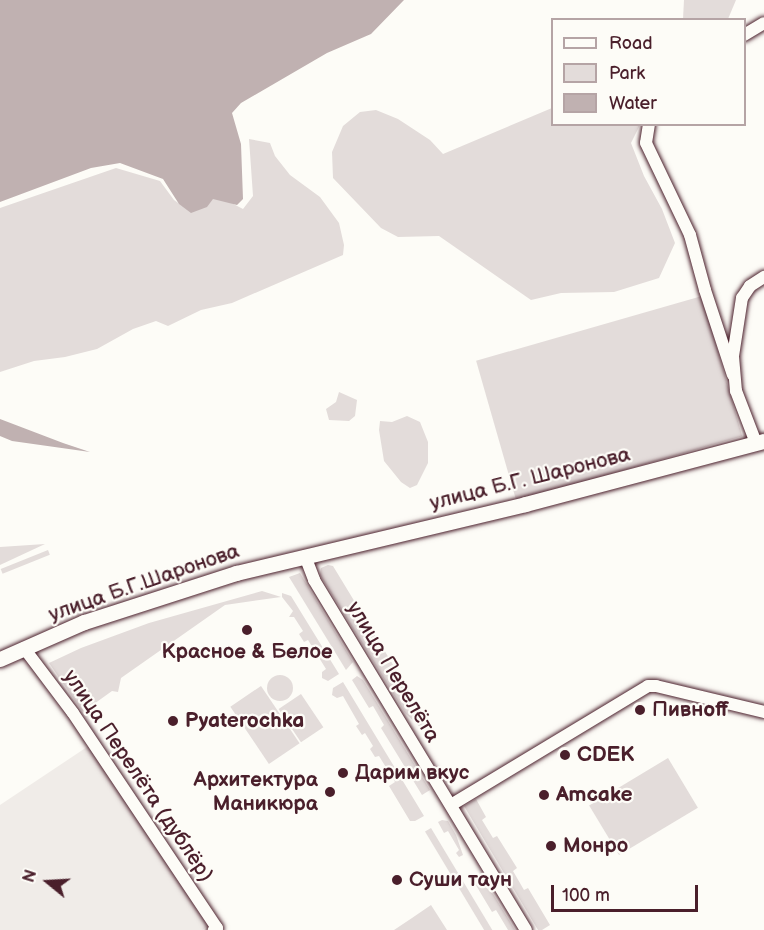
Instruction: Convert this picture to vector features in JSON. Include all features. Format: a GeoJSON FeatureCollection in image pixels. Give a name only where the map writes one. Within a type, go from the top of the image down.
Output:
{"type":"FeatureCollection","features":[{"type":"Feature","properties":{"kind":"main road","name":"улица Б.Г. Шаронова"},"geometry":{"type":"LineString","coordinates":[[305,556],[525,504],[760,442]]}},
{"type":"Feature","properties":{"kind":"main road","name":"улица Б.Г.Шаронова"},"geometry":{"type":"LineString","coordinates":[[0,659],[130,605],[236,573],[305,556]]}},
{"type":"Feature","properties":{"kind":"street"},"geometry":{"type":"LineString","coordinates":[[746,34],[764,23]]}},
{"type":"Feature","properties":{"kind":"street"},"geometry":{"type":"LineString","coordinates":[[649,126],[646,143],[690,235],[705,290],[733,375],[760,442]]}},
{"type":"Feature","properties":{"kind":"street"},"geometry":{"type":"LineString","coordinates":[[733,375],[738,310],[750,286],[764,277]]}},
{"type":"Feature","properties":{"kind":"street","name":"улица Перелёта"},"geometry":{"type":"LineString","coordinates":[[305,556],[314,580],[526,930]]}},
{"type":"Feature","properties":{"kind":"street","name":"улица Перелёта (дублёр)"},"geometry":{"type":"LineString","coordinates":[[24,648],[67,705],[216,929]]}},
{"type":"Feature","properties":{"kind":"street"},"geometry":{"type":"LineString","coordinates":[[451,805],[648,686],[764,712]]}},
{"type":"Feature","properties":{"kind":"shaded area"},"geometry":{"type":"Polygon","coordinates":[[[90,745],[206,920],[207,925],[203,930],[0,930],[0,805],[90,745]]]}},
{"type":"Feature","properties":{"kind":"green space"},"geometry":{"type":"Polygon","coordinates":[[[684,0],[736,0],[728,18],[683,18],[684,0]]]}},
{"type":"Feature","properties":{"kind":"green space"},"geometry":{"type":"Polygon","coordinates":[[[551,108],[551,126],[640,126],[631,143],[675,243],[659,278],[614,292],[561,293],[531,300],[439,236],[398,237],[381,228],[333,178],[332,152],[343,126],[360,112],[376,110],[398,119],[430,140],[443,154],[551,108]]]}},
{"type":"Feature","properties":{"kind":"green space"},"geometry":{"type":"Polygon","coordinates":[[[249,139],[270,143],[275,156],[290,175],[320,197],[339,223],[344,245],[343,255],[232,303],[201,310],[168,326],[156,321],[133,329],[97,349],[65,357],[34,361],[0,372],[0,208],[116,168],[160,181],[174,200],[184,207],[220,197],[243,209],[253,196],[249,139]]]}},
{"type":"Feature","properties":{"kind":"green space"},"geometry":{"type":"Polygon","coordinates":[[[702,296],[742,436],[516,501],[476,361],[702,296]]]}},
{"type":"Feature","properties":{"kind":"green space"},"geometry":{"type":"Polygon","coordinates":[[[339,392],[357,400],[355,416],[349,421],[329,420],[326,409],[336,402],[339,392]]]}},
{"type":"Feature","properties":{"kind":"green space"},"geometry":{"type":"Polygon","coordinates":[[[407,416],[420,422],[428,442],[428,463],[417,485],[410,488],[401,482],[384,461],[379,430],[380,421],[392,422],[407,416]]]}},
{"type":"Feature","properties":{"kind":"green space"},"geometry":{"type":"Polygon","coordinates":[[[45,544],[0,565],[0,547],[45,544]]]}},
{"type":"Feature","properties":{"kind":"green space"},"geometry":{"type":"Polygon","coordinates":[[[48,550],[50,555],[3,574],[1,569],[48,550]]]}},
{"type":"Feature","properties":{"kind":"green space"},"geometry":{"type":"Polygon","coordinates":[[[328,565],[333,566],[409,691],[405,694],[416,713],[421,710],[430,724],[422,729],[405,713],[320,575],[321,568],[328,565]]]}},
{"type":"Feature","properties":{"kind":"green space"},"geometry":{"type":"Polygon","coordinates":[[[300,573],[353,662],[346,670],[289,577],[300,573]]]}},
{"type":"Feature","properties":{"kind":"green space"},"geometry":{"type":"Polygon","coordinates":[[[262,591],[281,597],[225,605],[121,678],[118,692],[112,691],[82,711],[49,663],[81,648],[149,623],[262,591]]]}},
{"type":"Feature","properties":{"kind":"green space"},"geometry":{"type":"Polygon","coordinates":[[[282,593],[291,596],[339,674],[328,681],[322,678],[322,672],[326,669],[308,640],[304,642],[299,634],[303,631],[294,617],[289,617],[293,611],[282,597],[282,593]]]}},
{"type":"Feature","properties":{"kind":"green space"},"geometry":{"type":"Polygon","coordinates":[[[280,675],[290,678],[293,688],[290,698],[280,701],[270,698],[267,688],[270,678],[280,675]]]}},
{"type":"Feature","properties":{"kind":"green space"},"geometry":{"type":"Polygon","coordinates":[[[357,676],[363,680],[430,790],[422,795],[381,728],[384,725],[373,706],[369,708],[352,680],[357,676]]]}},
{"type":"Feature","properties":{"kind":"green space"},"geometry":{"type":"Polygon","coordinates":[[[343,682],[424,816],[410,821],[389,786],[395,782],[379,756],[375,757],[370,749],[373,746],[365,733],[362,735],[356,726],[359,724],[343,696],[337,698],[332,695],[333,688],[343,682]]]}},
{"type":"Feature","properties":{"kind":"green space"},"geometry":{"type":"Polygon","coordinates":[[[261,686],[300,743],[269,764],[230,707],[261,686]]]}},
{"type":"Feature","properties":{"kind":"green space"},"geometry":{"type":"Polygon","coordinates":[[[301,694],[323,727],[301,742],[279,709],[301,694]]]}},
{"type":"Feature","properties":{"kind":"green space"},"geometry":{"type":"Polygon","coordinates":[[[668,758],[698,808],[619,855],[589,805],[668,758]]]}},
{"type":"Feature","properties":{"kind":"green space"},"geometry":{"type":"Polygon","coordinates":[[[476,799],[486,817],[482,820],[493,838],[497,836],[517,868],[513,871],[524,890],[528,888],[550,925],[542,930],[538,930],[464,806],[476,799]]]}},
{"type":"Feature","properties":{"kind":"green space"},"geometry":{"type":"Polygon","coordinates":[[[448,821],[463,855],[459,857],[456,853],[459,850],[448,831],[444,833],[438,822],[448,821]]]}},
{"type":"Feature","properties":{"kind":"green space"},"geometry":{"type":"Polygon","coordinates":[[[431,828],[492,930],[484,930],[425,832],[431,828]]]}},
{"type":"Feature","properties":{"kind":"green space"},"geometry":{"type":"Polygon","coordinates":[[[478,880],[493,894],[515,930],[508,930],[496,910],[492,912],[474,882],[478,880]]]}},
{"type":"Feature","properties":{"kind":"green space"},"geometry":{"type":"Polygon","coordinates":[[[431,905],[447,930],[394,930],[412,918],[431,905]]]}},
{"type":"Feature","properties":{"kind":"water"},"geometry":{"type":"Polygon","coordinates":[[[0,0],[404,0],[371,34],[327,53],[241,103],[232,113],[241,144],[243,199],[237,205],[213,199],[207,207],[191,213],[179,204],[163,179],[120,163],[91,168],[0,202],[0,0]]]}},
{"type":"Feature","properties":{"kind":"water"},"geometry":{"type":"Polygon","coordinates":[[[0,419],[90,452],[12,441],[0,436],[0,419]]]}},
{"type":"Feature","properties":{"kind":"place","name":"Красное & Белое"},"geometry":{"type":"Point","coordinates":[247,630]}},
{"type":"Feature","properties":{"kind":"place","name":"Пивнoff"},"geometry":{"type":"Point","coordinates":[640,710]}},
{"type":"Feature","properties":{"kind":"place","name":"Pyaterochka"},"geometry":{"type":"Point","coordinates":[173,721]}},
{"type":"Feature","properties":{"kind":"place","name":"CDEK"},"geometry":{"type":"Point","coordinates":[565,755]}},
{"type":"Feature","properties":{"kind":"place","name":"Дарим вкус"},"geometry":{"type":"Point","coordinates":[343,773]}},
{"type":"Feature","properties":{"kind":"place","name":"Архитектура Маникюра"},"geometry":{"type":"Point","coordinates":[330,792]}},
{"type":"Feature","properties":{"kind":"place","name":"Amcake"},"geometry":{"type":"Point","coordinates":[544,795]}},
{"type":"Feature","properties":{"kind":"place","name":"Монро"},"geometry":{"type":"Point","coordinates":[551,846]}},
{"type":"Feature","properties":{"kind":"place","name":"Суши таун"},"geometry":{"type":"Point","coordinates":[397,880]}}]}
